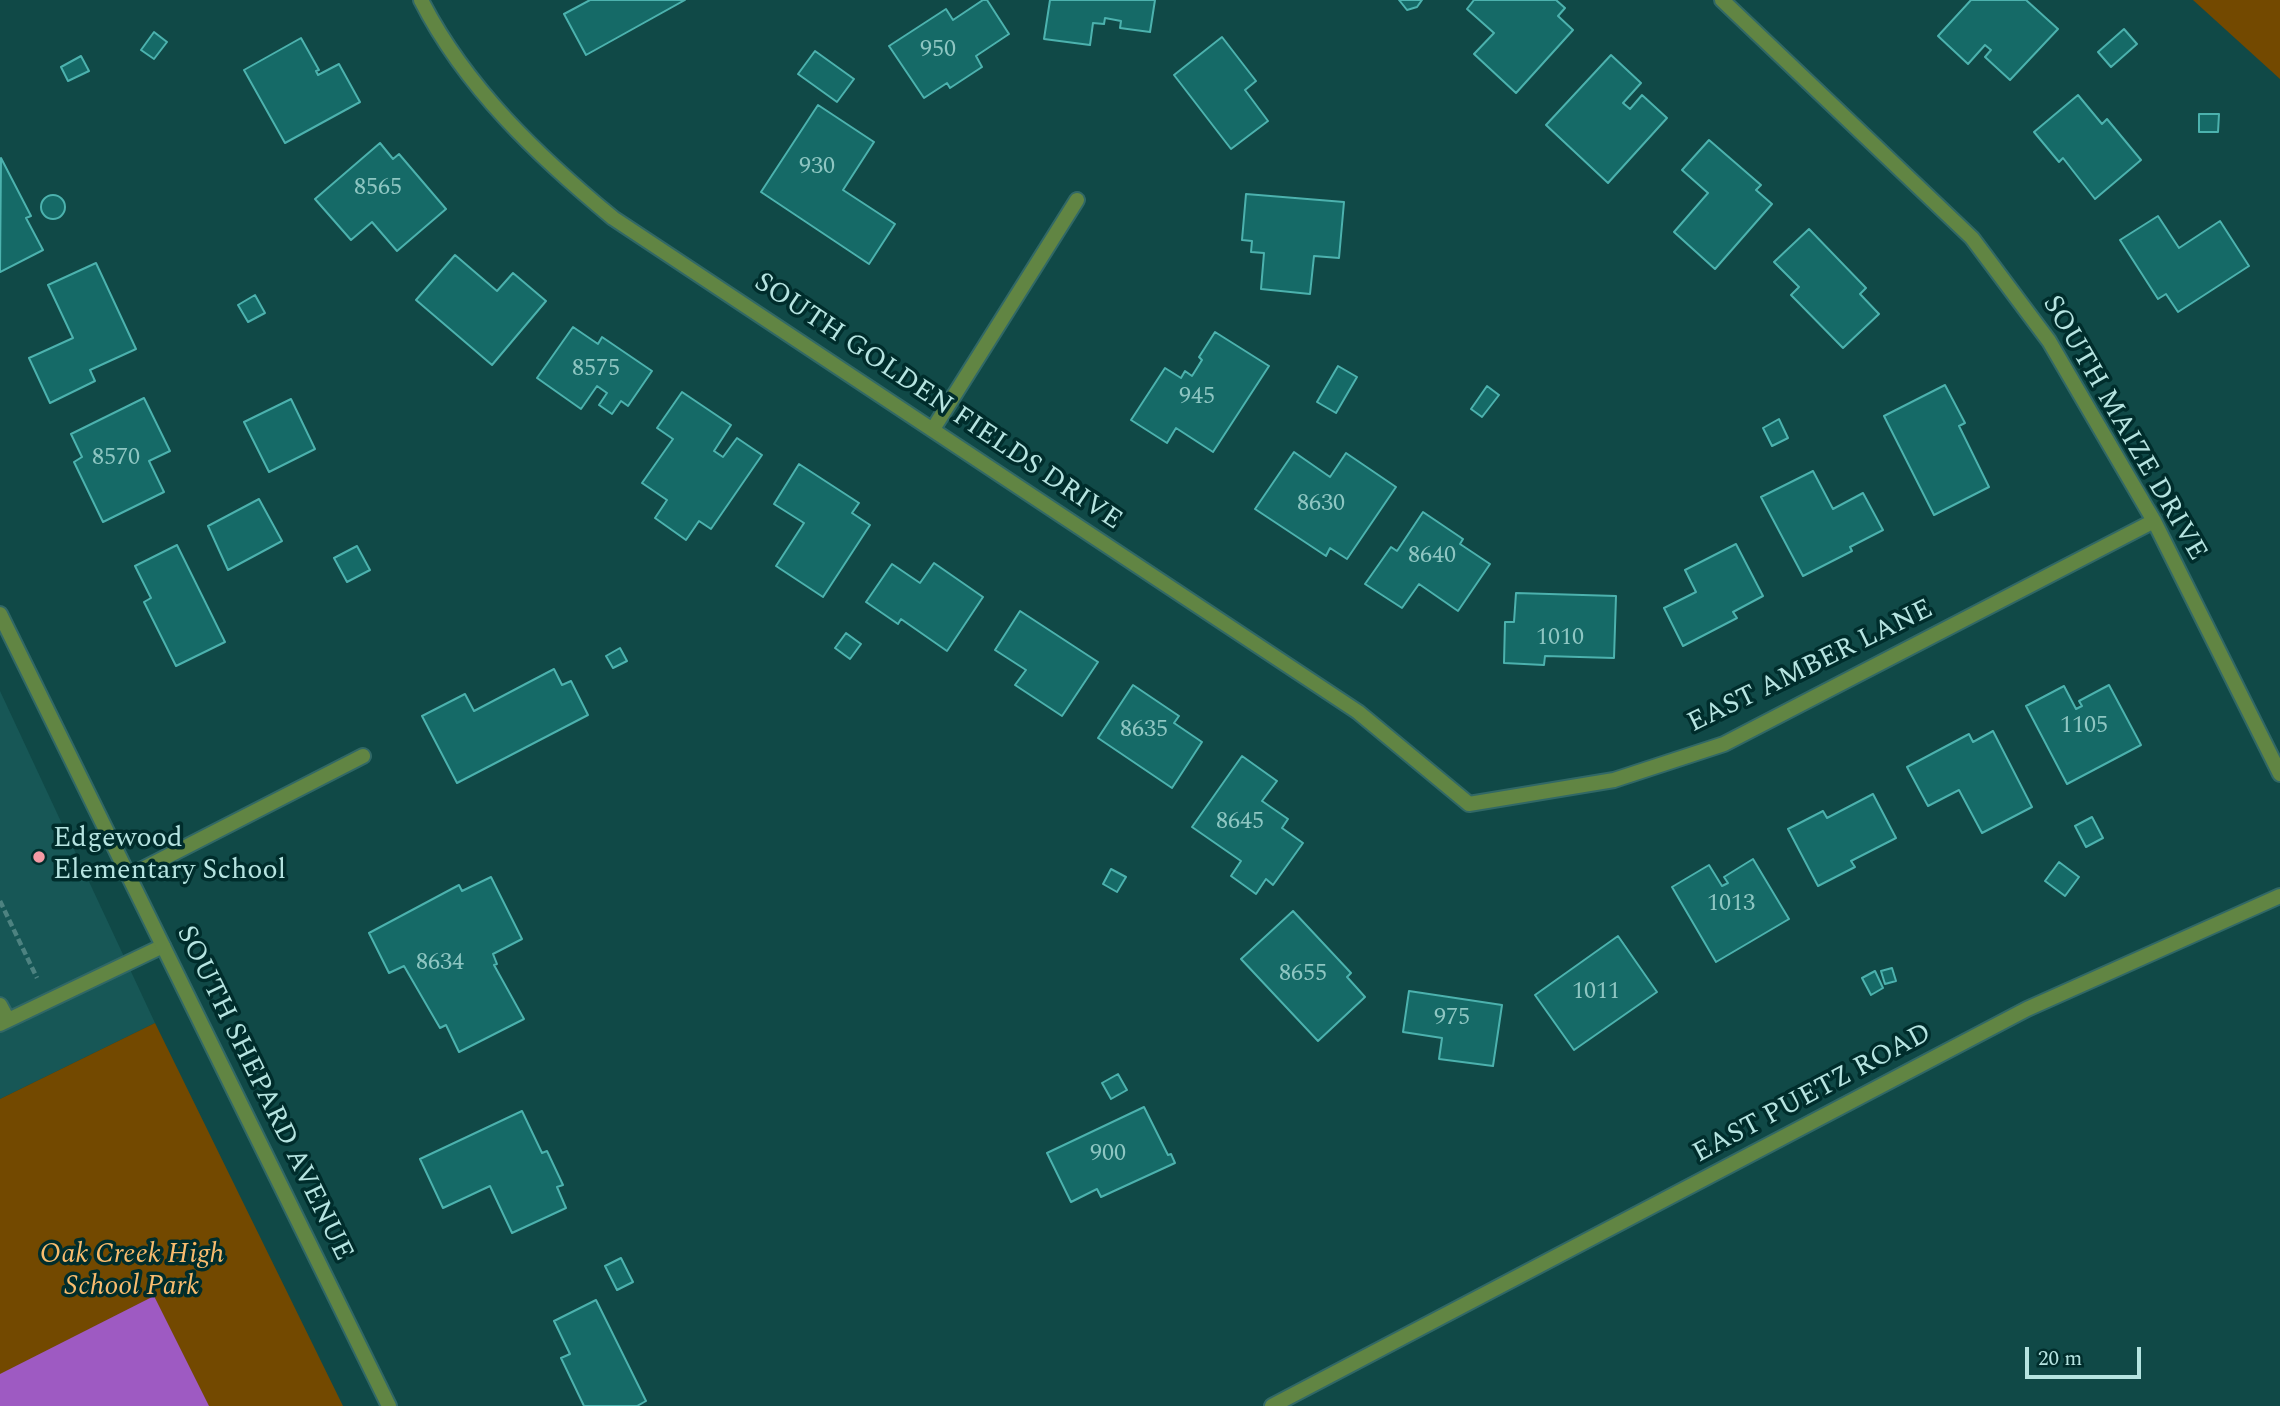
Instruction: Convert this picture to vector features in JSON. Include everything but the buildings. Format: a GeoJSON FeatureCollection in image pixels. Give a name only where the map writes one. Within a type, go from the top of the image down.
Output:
{"type":"FeatureCollection","features":[{"type":"Feature","properties":{"kind":"street","name":"SOUTH GOLDEN FIELDS DRIVE"},"geometry":{"type":"LineString","coordinates":[[421,0],[478,87],[546,163],[613,218],[1358,712],[1469,804]]}},
{"type":"Feature","properties":{"kind":"street","name":"SOUTH MAIZE DRIVE"},"geometry":{"type":"LineString","coordinates":[[1722,0],[1972,239],[2049,341],[2154,522],[2280,774]]}},
{"type":"Feature","properties":{"kind":"street"},"geometry":{"type":"LineString","coordinates":[[933,429],[1077,200]]}},
{"type":"Feature","properties":{"kind":"street","name":"EAST AMBER LANE"},"geometry":{"type":"LineString","coordinates":[[1469,804],[1614,780],[1724,744],[2154,522]]}},
{"type":"Feature","properties":{"kind":"street","name":"SOUTH SHEPARD AVENUE"},"geometry":{"type":"LineString","coordinates":[[0,614],[389,1406]]}},
{"type":"Feature","properties":{"kind":"street"},"geometry":{"type":"LineString","coordinates":[[129,876],[363,756]]}},
{"type":"Feature","properties":{"kind":"street","name":"EAST PUETZ ROAD"},"geometry":{"type":"LineString","coordinates":[[1272,1406],[2027,1009],[2280,897]]}},
{"type":"Feature","properties":{"kind":"street"},"geometry":{"type":"LineString","coordinates":[[0,1005],[4,1022],[163,946]]}},
{"type":"Feature","properties":{"kind":"street","name":"EAST PUETZ ROAD"},"geometry":{"type":"LineString","coordinates":[[1292,1406],[1376,1353]]}},
{"type":"Feature","properties":{"kind":"path"},"geometry":{"type":"LineString","coordinates":[[0,901],[48,1001]]}},
{"type":"Feature","properties":{"kind":"shaded area","name":"Edgewood Elementary School"},"geometry":{"type":"Polygon","coordinates":[[[0,691],[155,1023],[0,1099],[0,691]]]}},
{"type":"Feature","properties":{"kind":"shaded area"},"geometry":{"type":"Polygon","coordinates":[[[154,1296],[209,1406],[0,1406],[0,1374],[154,1296]]]}},
{"type":"Feature","properties":{"kind":"green space"},"geometry":{"type":"Polygon","coordinates":[[[2193,0],[2280,0],[2280,79],[2193,0]]]}},
{"type":"Feature","properties":{"kind":"green space","name":"Oak Creek High School Park"},"geometry":{"type":"Polygon","coordinates":[[[155,1023],[343,1406],[0,1406],[0,1099],[155,1023]]]}},
{"type":"Feature","properties":{"kind":"place","name":"Edgewood Elementary School"},"geometry":{"type":"Point","coordinates":[39,857]}}]}
